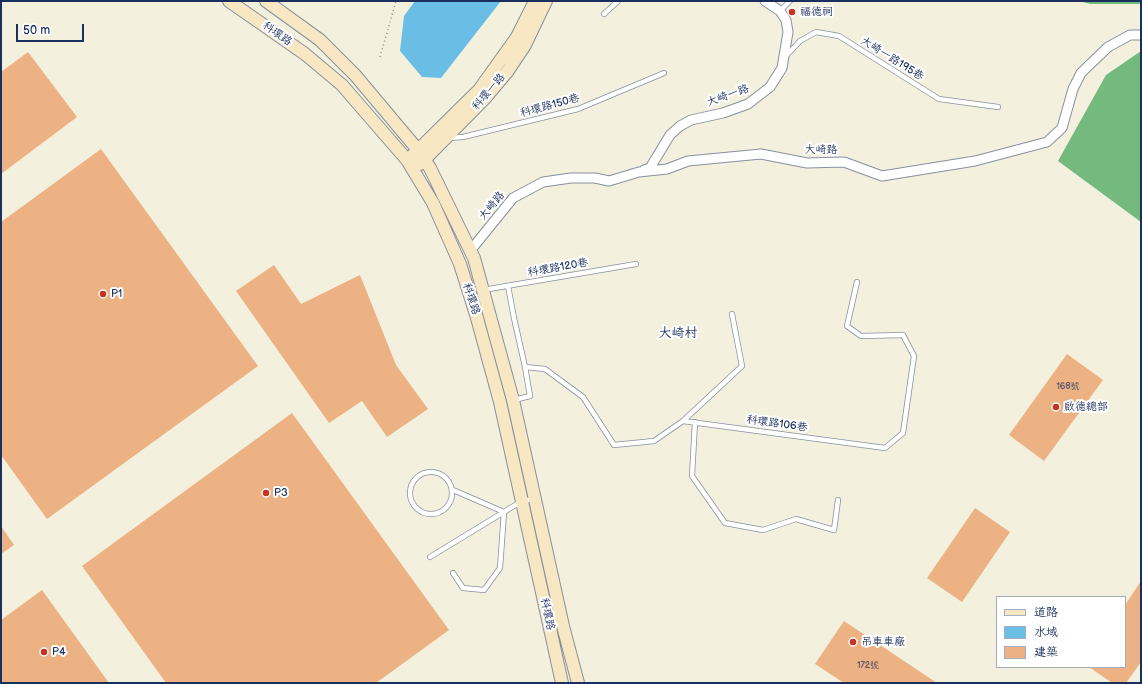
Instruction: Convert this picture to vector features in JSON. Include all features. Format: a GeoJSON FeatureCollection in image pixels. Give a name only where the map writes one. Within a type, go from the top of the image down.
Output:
{"type":"FeatureCollection","features":[{"type":"Feature","properties":{"kind":"street","name":"科環路"},"geometry":{"type":"LineString","coordinates":[[229,1],[305,54],[342,85],[410,165],[433,203],[460,264],[477,318],[500,402],[562,683]]}},
{"type":"Feature","properties":{"kind":"street","name":"科環路"},"geometry":{"type":"LineString","coordinates":[[266,1],[320,40],[355,75],[422,154],[445,197],[474,258],[513,400],[563,626],[578,683]]}},
{"type":"Feature","properties":{"kind":"street","name":"科環一路"},"geometry":{"type":"LineString","coordinates":[[410,165],[442,134],[479,90],[517,37],[535,1]]}},
{"type":"Feature","properties":{"kind":"street","name":"科環一路"},"geometry":{"type":"LineString","coordinates":[[442,134],[486,97],[507,72],[525,45],[546,1]]}},
{"type":"Feature","properties":{"kind":"street"},"geometry":{"type":"LineString","coordinates":[[765,1],[780,11]]}},
{"type":"Feature","properties":{"kind":"street","name":"大崎一路"},"geometry":{"type":"LineString","coordinates":[[639,172],[650,168],[670,136],[680,126],[691,120],[739,107],[757,98],[770,88],[777,78],[785,57],[788,32],[786,20],[780,11]]}},
{"type":"Feature","properties":{"kind":"street","name":"大崎路"},"geometry":{"type":"LineString","coordinates":[[470,252],[513,198],[543,182],[571,178],[595,178],[609,181],[639,172],[667,169],[688,161],[761,154],[807,164],[844,162],[882,176],[975,161],[1047,142],[1062,128],[1073,89],[1081,73],[1108,47],[1130,35],[1141,35]]}},
{"type":"Feature","properties":{"kind":"lane"},"geometry":{"type":"LineString","coordinates":[[604,14],[618,1]]}},
{"type":"Feature","properties":{"kind":"lane"},"geometry":{"type":"LineString","coordinates":[[780,11],[790,1]]}},
{"type":"Feature","properties":{"kind":"lane","name":"大崎一路195巷"},"geometry":{"type":"LineString","coordinates":[[785,57],[800,41],[816,32],[839,36],[939,99],[998,107]]}},
{"type":"Feature","properties":{"kind":"lane","name":"科環路150巷"},"geometry":{"type":"LineString","coordinates":[[442,134],[454,139],[578,109],[664,73]]}},
{"type":"Feature","properties":{"kind":"lane","name":"科環路120巷"},"geometry":{"type":"LineString","coordinates":[[483,290],[636,264]]}},
{"type":"Feature","properties":{"kind":"lane","name":"科環路106巷"},"geometry":{"type":"LineString","coordinates":[[683,421],[885,448],[903,433],[914,356],[903,335],[861,336],[847,326],[857,282]]}},
{"type":"Feature","properties":{"kind":"lane"},"geometry":{"type":"LineString","coordinates":[[500,402],[530,396],[526,367],[508,286]]}},
{"type":"Feature","properties":{"kind":"lane"},"geometry":{"type":"LineString","coordinates":[[526,367],[545,369],[583,397],[614,445],[654,441],[683,421],[742,366],[732,314]]}},
{"type":"Feature","properties":{"kind":"lane"},"geometry":{"type":"LineString","coordinates":[[695,422],[692,476],[725,523],[763,530],[796,520],[834,530],[838,500]]}},
{"type":"Feature","properties":{"kind":"lane"},"geometry":{"type":"LineString","coordinates":[[453,490],[450,503],[446,509],[434,515],[427,514],[415,508],[410,495],[413,481],[425,472],[432,472],[446,477],[453,490],[504,512]]}},
{"type":"Feature","properties":{"kind":"lane"},"geometry":{"type":"LineString","coordinates":[[430,557],[522,501],[534,499]]}},
{"type":"Feature","properties":{"kind":"lane"},"geometry":{"type":"LineString","coordinates":[[453,573],[463,588],[484,590],[500,568],[504,512]]}},
{"type":"Feature","properties":{"kind":"path"},"geometry":{"type":"LineString","coordinates":[[380,57],[396,1]]}},
{"type":"Feature","properties":{"kind":"green space"},"geometry":{"type":"Polygon","coordinates":[[[1079,1],[1141,1],[1141,4],[1090,4],[1079,1]]]}},
{"type":"Feature","properties":{"kind":"green space"},"geometry":{"type":"Polygon","coordinates":[[[1141,51],[1141,222],[1058,161],[1106,75],[1141,51]]]}},
{"type":"Feature","properties":{"kind":"water"},"geometry":{"type":"Polygon","coordinates":[[[415,1],[501,1],[441,78],[422,77],[400,51],[404,16],[415,1]]]}},
{"type":"Feature","properties":{"kind":"building"},"geometry":{"type":"Polygon","coordinates":[[[28,52],[77,117],[1,174],[1,72],[28,52]]]}},
{"type":"Feature","properties":{"kind":"building","name":"P1"},"geometry":{"type":"Polygon","coordinates":[[[101,149],[258,366],[47,519],[1,455],[1,222],[101,149]]]}},
{"type":"Feature","properties":{"kind":"building"},"geometry":{"type":"Polygon","coordinates":[[[274,265],[301,304],[360,275],[396,365],[428,409],[387,437],[362,401],[329,423],[236,291],[274,265]]]}},
{"type":"Feature","properties":{"kind":"building","name":"啟德總部"},"geometry":{"type":"Polygon","coordinates":[[[1067,354],[1103,380],[1044,461],[1009,435],[1067,354]]]}},
{"type":"Feature","properties":{"kind":"building","name":"P3"},"geometry":{"type":"Polygon","coordinates":[[[292,413],[449,630],[376,683],[166,683],[82,566],[292,413]]]}},
{"type":"Feature","properties":{"kind":"building"},"geometry":{"type":"Polygon","coordinates":[[[975,508],[1010,532],[962,602],[927,578],[975,508]]]}},
{"type":"Feature","properties":{"kind":"building"},"geometry":{"type":"Polygon","coordinates":[[[1,526],[14,545],[1,554],[1,526]]]}},
{"type":"Feature","properties":{"kind":"building"},"geometry":{"type":"Polygon","coordinates":[[[1141,581],[1141,662],[1126,683],[1112,683],[1090,668],[1126,668],[1126,604],[1141,581]]]}},
{"type":"Feature","properties":{"kind":"building","name":"P4"},"geometry":{"type":"Polygon","coordinates":[[[42,590],[109,683],[1,683],[1,620],[42,590]]]}},
{"type":"Feature","properties":{"kind":"building","name":"吊車車廠"},"geometry":{"type":"Polygon","coordinates":[[[844,621],[937,683],[844,683],[815,664],[844,621]]]}},
{"type":"Feature","properties":{"kind":"place","name":"福德祠"},"geometry":{"type":"Point","coordinates":[792,12]}},
{"type":"Feature","properties":{"kind":"place","name":"P1"},"geometry":{"type":"Point","coordinates":[103,294]}},
{"type":"Feature","properties":{"kind":"place","name":"啟德總部"},"geometry":{"type":"Point","coordinates":[1056,407]}},
{"type":"Feature","properties":{"kind":"place","name":"P3"},"geometry":{"type":"Point","coordinates":[266,493]}},
{"type":"Feature","properties":{"kind":"place","name":"吊車車廠"},"geometry":{"type":"Point","coordinates":[853,642]}},
{"type":"Feature","properties":{"kind":"place","name":"P4"},"geometry":{"type":"Point","coordinates":[44,652]}},
{"type":"Feature","properties":{"kind":"district","name":"大崎村"},"geometry":{"type":"Point","coordinates":[678,334]}}]}
